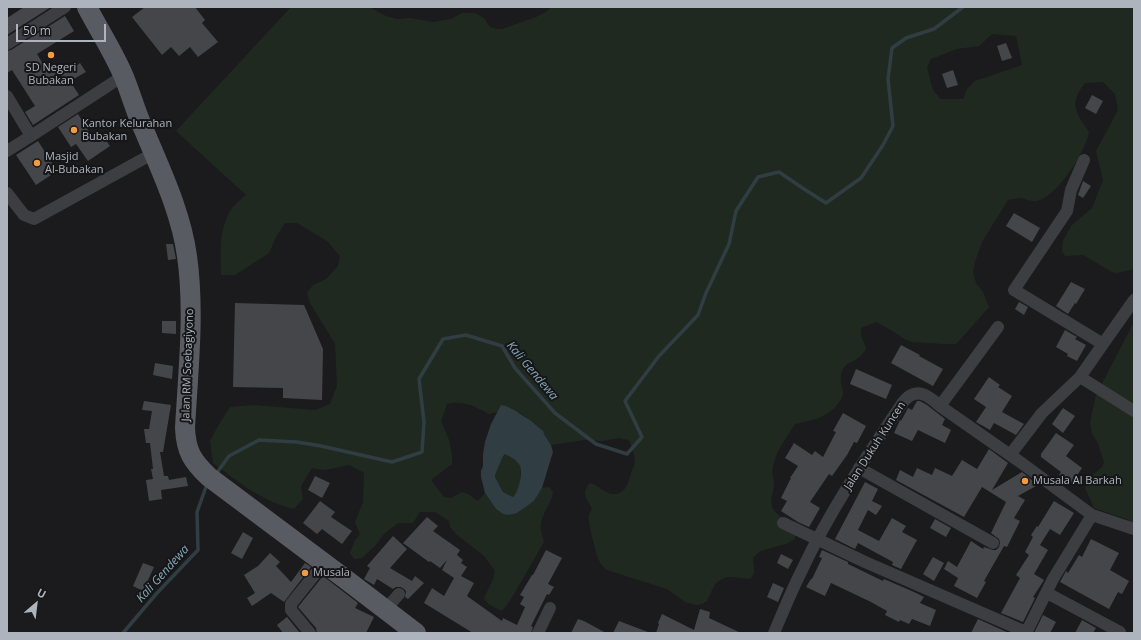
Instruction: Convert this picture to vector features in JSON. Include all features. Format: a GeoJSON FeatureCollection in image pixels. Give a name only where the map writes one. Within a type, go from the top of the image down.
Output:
{"type":"FeatureCollection","features":[{"type":"Feature","properties":{"kind":"main road","name":"Jalan RM Soebagiyono"},"geometry":{"type":"LineString","coordinates":[[87,7],[123,76],[141,124],[167,183],[180,224],[188,263],[190,301],[190,354],[185,428],[189,452],[200,469],[209,477],[416,633]]}},
{"type":"Feature","properties":{"kind":"street"},"geometry":{"type":"LineString","coordinates":[[7,44],[66,7]]}},
{"type":"Feature","properties":{"kind":"street"},"geometry":{"type":"LineString","coordinates":[[7,151],[123,76]]}},
{"type":"Feature","properties":{"kind":"street"},"geometry":{"type":"LineString","coordinates":[[7,96],[31,136]]}},
{"type":"Feature","properties":{"kind":"street"},"geometry":{"type":"LineString","coordinates":[[7,193],[24,215],[34,219],[154,153]]}},
{"type":"Feature","properties":{"kind":"street"},"geometry":{"type":"LineString","coordinates":[[1084,160],[1071,190],[1067,211],[1014,290],[1103,344]]}},
{"type":"Feature","properties":{"kind":"street"},"geometry":{"type":"LineString","coordinates":[[1010,455],[1042,413],[1080,377],[1134,300]]}},
{"type":"Feature","properties":{"kind":"street"},"geometry":{"type":"LineString","coordinates":[[940,406],[998,327]]}},
{"type":"Feature","properties":{"kind":"street"},"geometry":{"type":"LineString","coordinates":[[1080,377],[1134,411]]}},
{"type":"Feature","properties":{"kind":"street","name":"Jalan Dukuh Kuncen"},"geometry":{"type":"LineString","coordinates":[[774,633],[801,571],[818,540],[881,434],[907,396],[912,394],[918,393],[933,399],[940,406],[1092,515],[1134,529]]}},
{"type":"Feature","properties":{"kind":"street"},"geometry":{"type":"LineString","coordinates":[[860,468],[992,542]]}},
{"type":"Feature","properties":{"kind":"street"},"geometry":{"type":"LineString","coordinates":[[782,523],[865,562],[1026,633],[1053,579],[1092,515]]}},
{"type":"Feature","properties":{"kind":"street"},"geometry":{"type":"LineString","coordinates":[[310,633],[291,610],[291,604],[324,563]]}},
{"type":"Feature","properties":{"kind":"street"},"geometry":{"type":"LineString","coordinates":[[1047,593],[1120,632]]}},
{"type":"Feature","properties":{"kind":"street"},"geometry":{"type":"LineString","coordinates":[[385,610],[399,594]]}},
{"type":"Feature","properties":{"kind":"street"},"geometry":{"type":"LineString","coordinates":[[538,633],[550,608]]}},
{"type":"Feature","properties":{"kind":"shaded area"},"geometry":{"type":"Polygon","coordinates":[[[291,7],[369,7],[386,16],[397,19],[410,18],[433,22],[451,19],[462,13],[475,13],[484,18],[490,27],[502,29],[536,17],[546,12],[551,7],[1134,7],[1134,269],[1117,273],[1112,272],[1083,255],[1065,256],[1062,251],[1063,241],[1071,226],[1092,208],[1103,180],[1096,151],[1118,110],[1115,94],[1103,82],[1085,83],[1075,103],[1080,119],[1089,132],[1082,151],[1069,173],[1052,192],[1044,198],[1036,201],[1021,198],[1008,200],[982,242],[973,272],[976,283],[983,292],[989,307],[956,344],[912,342],[876,322],[861,328],[861,335],[866,349],[859,357],[844,367],[841,374],[843,393],[837,405],[823,416],[795,424],[774,460],[772,471],[774,485],[771,499],[773,509],[795,533],[795,539],[786,544],[760,551],[753,558],[754,572],[750,579],[727,577],[722,579],[714,586],[707,601],[702,604],[696,605],[685,602],[667,589],[607,570],[598,559],[589,523],[589,514],[592,509],[585,493],[590,483],[611,494],[619,493],[625,489],[635,462],[629,440],[619,438],[602,441],[584,440],[551,445],[535,423],[506,406],[501,405],[498,412],[489,414],[469,404],[447,404],[441,421],[449,440],[452,464],[431,480],[444,497],[451,498],[462,492],[478,501],[485,493],[496,509],[503,514],[509,515],[517,513],[534,501],[542,488],[549,487],[553,492],[541,522],[544,542],[510,601],[502,611],[489,604],[484,598],[495,571],[484,556],[456,534],[450,527],[449,521],[435,512],[420,512],[413,523],[398,523],[385,533],[375,546],[362,558],[354,559],[350,553],[355,540],[360,534],[355,522],[363,502],[364,473],[349,465],[325,470],[312,468],[301,486],[303,499],[294,509],[283,506],[261,496],[241,484],[213,463],[210,441],[230,407],[253,405],[315,410],[330,404],[337,386],[335,344],[310,303],[307,293],[313,285],[326,279],[338,266],[340,256],[327,241],[297,223],[285,223],[276,237],[269,253],[235,275],[221,275],[221,241],[224,224],[232,208],[246,195],[176,131],[291,7]],[[992,34],[979,46],[957,49],[931,59],[927,68],[933,90],[941,99],[963,99],[967,89],[975,81],[1022,65],[1016,36],[992,34]]]}},
{"type":"Feature","properties":{"kind":"shaded area"},"geometry":{"type":"Polygon","coordinates":[[[1134,322],[1134,526],[1129,520],[1094,508],[1085,488],[1089,478],[1102,467],[1104,462],[1098,443],[1092,434],[1090,423],[1096,395],[1134,322]]]}},
{"type":"Feature","properties":{"kind":"shaded area"},"geometry":{"type":"Polygon","coordinates":[[[501,405],[506,406],[530,420],[543,431],[551,445],[553,452],[542,488],[534,501],[517,513],[509,515],[503,514],[496,509],[485,493],[481,477],[485,442],[491,424],[501,405]],[[505,454],[495,477],[503,492],[513,497],[519,487],[521,469],[514,459],[505,454]]]}},
{"type":"Feature","properties":{"kind":"shaded area"},"geometry":{"type":"Polygon","coordinates":[[[505,453],[517,461],[521,468],[520,485],[516,495],[513,497],[503,492],[495,477],[505,453]]]}},
{"type":"Feature","properties":{"kind":"building"},"geometry":{"type":"Polygon","coordinates":[[[24,7],[51,7],[7,35],[7,18],[24,7]]]}},
{"type":"Feature","properties":{"kind":"building"},"geometry":{"type":"Polygon","coordinates":[[[145,7],[195,7],[205,20],[202,23],[218,42],[198,57],[190,47],[179,56],[171,47],[162,55],[132,17],[145,7]]]}},
{"type":"Feature","properties":{"kind":"building"},"geometry":{"type":"Polygon","coordinates":[[[65,16],[74,31],[37,54],[49,74],[65,64],[69,71],[80,63],[86,72],[70,81],[79,95],[33,125],[25,112],[35,106],[12,70],[7,73],[7,51],[11,50],[65,16]]]}},
{"type":"Feature","properties":{"kind":"building"},"geometry":{"type":"Polygon","coordinates":[[[1006,43],[1012,58],[1002,61],[997,46],[1006,43]]]}},
{"type":"Feature","properties":{"kind":"building"},"geometry":{"type":"Polygon","coordinates":[[[953,70],[958,85],[947,88],[942,74],[953,70]]]}},
{"type":"Feature","properties":{"kind":"building"},"geometry":{"type":"Polygon","coordinates":[[[1092,95],[1103,101],[1096,114],[1085,108],[1092,95]]]}},
{"type":"Feature","properties":{"kind":"building"},"geometry":{"type":"Polygon","coordinates":[[[78,114],[93,138],[101,133],[110,146],[88,161],[76,144],[71,147],[58,127],[78,114]]]}},
{"type":"Feature","properties":{"kind":"building","name":"Masjid Al-Bubakan"},"geometry":{"type":"Polygon","coordinates":[[[38,141],[57,171],[36,185],[16,155],[38,141]]]}},
{"type":"Feature","properties":{"kind":"building"},"geometry":{"type":"Polygon","coordinates":[[[1083,181],[1091,186],[1083,198],[1078,195],[1083,181]]]}},
{"type":"Feature","properties":{"kind":"building"},"geometry":{"type":"Polygon","coordinates":[[[1014,213],[1040,228],[1032,242],[1006,226],[1014,213]]]}},
{"type":"Feature","properties":{"kind":"building"},"geometry":{"type":"Polygon","coordinates":[[[166,244],[173,244],[176,259],[168,260],[166,244]]]}},
{"type":"Feature","properties":{"kind":"building"},"geometry":{"type":"Polygon","coordinates":[[[1071,282],[1085,289],[1068,314],[1056,306],[1071,282]]]}},
{"type":"Feature","properties":{"kind":"building"},"geometry":{"type":"Polygon","coordinates":[[[1019,302],[1028,307],[1024,315],[1015,309],[1019,302]]]}},
{"type":"Feature","properties":{"kind":"building"},"geometry":{"type":"Polygon","coordinates":[[[235,303],[304,305],[323,349],[322,400],[283,398],[283,388],[233,387],[235,303]]]}},
{"type":"Feature","properties":{"kind":"building"},"geometry":{"type":"Polygon","coordinates":[[[162,321],[176,321],[176,334],[162,333],[162,321]]]}},
{"type":"Feature","properties":{"kind":"building"},"geometry":{"type":"Polygon","coordinates":[[[1065,330],[1077,337],[1075,339],[1086,345],[1077,361],[1067,356],[1068,354],[1056,347],[1065,330]]]}},
{"type":"Feature","properties":{"kind":"building"},"geometry":{"type":"Polygon","coordinates":[[[901,345],[943,369],[933,386],[891,363],[901,345]]]}},
{"type":"Feature","properties":{"kind":"building"},"geometry":{"type":"Polygon","coordinates":[[[155,363],[173,366],[172,379],[153,375],[155,363]]]}},
{"type":"Feature","properties":{"kind":"building"},"geometry":{"type":"Polygon","coordinates":[[[856,369],[892,385],[886,399],[850,384],[856,369]]]}},
{"type":"Feature","properties":{"kind":"building"},"geometry":{"type":"Polygon","coordinates":[[[989,377],[1000,385],[998,387],[1012,396],[1002,412],[1024,424],[1016,435],[994,423],[990,430],[976,422],[986,407],[974,399],[989,377]]]}},
{"type":"Feature","properties":{"kind":"building"},"geometry":{"type":"Polygon","coordinates":[[[144,401],[171,405],[163,452],[160,452],[164,476],[168,476],[169,480],[186,477],[188,486],[161,490],[162,499],[149,501],[146,480],[153,479],[151,469],[153,469],[150,443],[146,443],[144,429],[149,429],[152,411],[142,410],[144,401]]]}},
{"type":"Feature","properties":{"kind":"building"},"geometry":{"type":"Polygon","coordinates":[[[917,401],[927,405],[945,419],[942,425],[951,430],[945,443],[918,430],[912,441],[894,433],[908,408],[912,410],[917,401]]]}},
{"type":"Feature","properties":{"kind":"building"},"geometry":{"type":"Polygon","coordinates":[[[1063,408],[1075,416],[1063,433],[1052,424],[1063,408]]]}},
{"type":"Feature","properties":{"kind":"building"},"geometry":{"type":"Polygon","coordinates":[[[843,413],[866,426],[857,443],[854,442],[832,476],[829,474],[810,502],[820,508],[809,527],[781,511],[787,501],[781,498],[790,478],[798,466],[785,458],[794,443],[812,455],[815,451],[823,457],[836,432],[833,431],[843,413]]]}},
{"type":"Feature","properties":{"kind":"building"},"geometry":{"type":"Polygon","coordinates":[[[1056,433],[1074,445],[1066,456],[1082,468],[1071,484],[1059,475],[1061,472],[1041,457],[1041,454],[1056,433]]]}},
{"type":"Feature","properties":{"kind":"building"},"geometry":{"type":"Polygon","coordinates":[[[989,449],[1008,463],[992,490],[1022,472],[1033,481],[1036,486],[1018,496],[1025,500],[1014,518],[1020,521],[1007,547],[1004,546],[984,581],[986,582],[977,598],[954,586],[958,578],[944,569],[948,561],[957,567],[971,541],[983,549],[984,547],[996,550],[999,547],[999,539],[991,533],[1006,502],[982,487],[964,517],[896,480],[900,470],[913,477],[917,468],[932,475],[935,468],[952,476],[962,460],[977,469],[989,449]]]}},
{"type":"Feature","properties":{"kind":"building"},"geometry":{"type":"Polygon","coordinates":[[[315,476],[330,483],[322,498],[308,490],[315,476]]]}},
{"type":"Feature","properties":{"kind":"building"},"geometry":{"type":"Polygon","coordinates":[[[865,482],[878,489],[872,501],[882,506],[876,515],[868,510],[858,530],[879,541],[892,518],[906,526],[902,532],[917,540],[901,569],[892,565],[893,562],[858,543],[855,549],[835,539],[865,482]]]}},
{"type":"Feature","properties":{"kind":"building"},"geometry":{"type":"Polygon","coordinates":[[[320,501],[335,512],[331,517],[352,531],[342,544],[322,529],[317,534],[303,523],[320,501]]]}},
{"type":"Feature","properties":{"kind":"building"},"geometry":{"type":"Polygon","coordinates":[[[1054,501],[1074,513],[1060,535],[1050,529],[1040,545],[1048,550],[1034,574],[1044,580],[1033,597],[1035,598],[1023,622],[1001,613],[1020,578],[1016,575],[1029,555],[1025,552],[1033,537],[1031,535],[1037,526],[1038,527],[1054,501]]]}},
{"type":"Feature","properties":{"kind":"building"},"geometry":{"type":"Polygon","coordinates":[[[427,517],[438,526],[433,531],[460,550],[457,555],[463,560],[461,563],[467,567],[461,576],[474,583],[467,596],[502,621],[503,618],[517,625],[525,607],[520,604],[524,597],[520,595],[533,575],[546,550],[562,558],[548,584],[554,587],[549,595],[547,594],[531,626],[533,627],[531,633],[473,633],[424,603],[432,588],[444,596],[454,578],[442,570],[447,560],[440,568],[403,543],[427,517]]]}},
{"type":"Feature","properties":{"kind":"building"},"geometry":{"type":"Polygon","coordinates":[[[935,519],[951,528],[946,537],[930,528],[935,519]]]}},
{"type":"Feature","properties":{"kind":"building"},"geometry":{"type":"Polygon","coordinates":[[[243,532],[253,538],[242,559],[231,553],[243,532]]]}},
{"type":"Feature","properties":{"kind":"building"},"geometry":{"type":"Polygon","coordinates":[[[393,536],[407,549],[390,568],[412,581],[415,576],[424,583],[408,599],[405,597],[406,591],[401,587],[396,587],[393,589],[377,579],[374,585],[364,579],[370,568],[367,566],[393,536]]]}},
{"type":"Feature","properties":{"kind":"building"},"geometry":{"type":"Polygon","coordinates":[[[1091,539],[1119,553],[1110,570],[1129,581],[1122,594],[1118,592],[1109,609],[1060,582],[1066,571],[1068,573],[1079,555],[1082,557],[1091,539]]]}},
{"type":"Feature","properties":{"kind":"building"},"geometry":{"type":"Polygon","coordinates":[[[822,550],[883,581],[884,579],[924,597],[920,603],[936,610],[930,626],[912,619],[909,624],[900,620],[899,622],[885,615],[887,611],[831,583],[825,596],[806,587],[812,579],[822,558],[819,557],[822,550]]]}},
{"type":"Feature","properties":{"kind":"building"},"geometry":{"type":"Polygon","coordinates":[[[270,553],[280,562],[276,566],[291,582],[305,563],[311,567],[284,602],[271,593],[252,606],[247,598],[255,593],[244,575],[258,566],[270,553]]]}},
{"type":"Feature","properties":{"kind":"building"},"geometry":{"type":"Polygon","coordinates":[[[781,554],[793,560],[788,569],[777,563],[781,554]]]}},
{"type":"Feature","properties":{"kind":"building"},"geometry":{"type":"Polygon","coordinates":[[[933,557],[944,563],[934,581],[923,574],[933,557]]]}},
{"type":"Feature","properties":{"kind":"building"},"geometry":{"type":"Polygon","coordinates":[[[143,563],[154,567],[143,591],[133,586],[143,563]]]}},
{"type":"Feature","properties":{"kind":"building"},"geometry":{"type":"Polygon","coordinates":[[[323,576],[358,603],[355,608],[374,617],[366,633],[317,633],[316,628],[298,607],[323,576]]]}},
{"type":"Feature","properties":{"kind":"building"},"geometry":{"type":"Polygon","coordinates":[[[773,583],[784,588],[778,602],[767,597],[773,583]]]}},
{"type":"Feature","properties":{"kind":"building"},"geometry":{"type":"Polygon","coordinates":[[[700,609],[710,612],[709,618],[741,633],[656,633],[662,614],[694,630],[700,609]]]}},
{"type":"Feature","properties":{"kind":"building"},"geometry":{"type":"Polygon","coordinates":[[[1043,615],[1056,622],[1050,633],[1034,633],[1043,615]]]}},
{"type":"Feature","properties":{"kind":"building"},"geometry":{"type":"Polygon","coordinates":[[[287,617],[300,633],[283,633],[277,625],[287,617]]]}},
{"type":"Feature","properties":{"kind":"building"},"geometry":{"type":"Polygon","coordinates":[[[578,619],[584,621],[606,633],[571,633],[578,619]]]}},
{"type":"Feature","properties":{"kind":"building"},"geometry":{"type":"Polygon","coordinates":[[[978,619],[1009,633],[971,633],[978,619]]]}},
{"type":"Feature","properties":{"kind":"building"},"geometry":{"type":"Polygon","coordinates":[[[1082,620],[1096,628],[1093,633],[1075,633],[1082,620]]]}},
{"type":"Feature","properties":{"kind":"building"},"geometry":{"type":"Polygon","coordinates":[[[619,621],[648,632],[613,633],[619,621]]]}},
{"type":"Feature","properties":{"kind":"waterway","name":"Kali Gendewa"},"geometry":{"type":"LineString","coordinates":[[216,474],[229,456],[259,440],[297,442],[392,462],[422,452],[424,422],[419,379],[443,339],[466,335],[502,346],[515,368],[555,413],[596,444],[627,454],[642,437],[625,401],[659,356],[698,315],[706,293],[729,244],[736,211],[758,177],[779,172],[826,203],[861,178],[883,145],[893,126],[888,79],[892,48],[906,38],[934,29],[963,7]]}},
{"type":"Feature","properties":{"kind":"waterway","name":"Kali Gendewa"},"geometry":{"type":"LineString","coordinates":[[123,633],[157,593],[198,550],[197,512],[208,484]]}},
{"type":"Feature","properties":{"kind":"place","name":"SD Negeri Bubakan"},"geometry":{"type":"Point","coordinates":[51,55]}},
{"type":"Feature","properties":{"kind":"place","name":"Kantor Kelurahan Bubakan"},"geometry":{"type":"Point","coordinates":[74,130]}},
{"type":"Feature","properties":{"kind":"place","name":"Masjid Al-Bubakan"},"geometry":{"type":"Point","coordinates":[37,163]}},
{"type":"Feature","properties":{"kind":"place","name":"Musala Al Barkah"},"geometry":{"type":"Point","coordinates":[1025,481]}},
{"type":"Feature","properties":{"kind":"place","name":"Musala"},"geometry":{"type":"Point","coordinates":[305,573]}}]}
